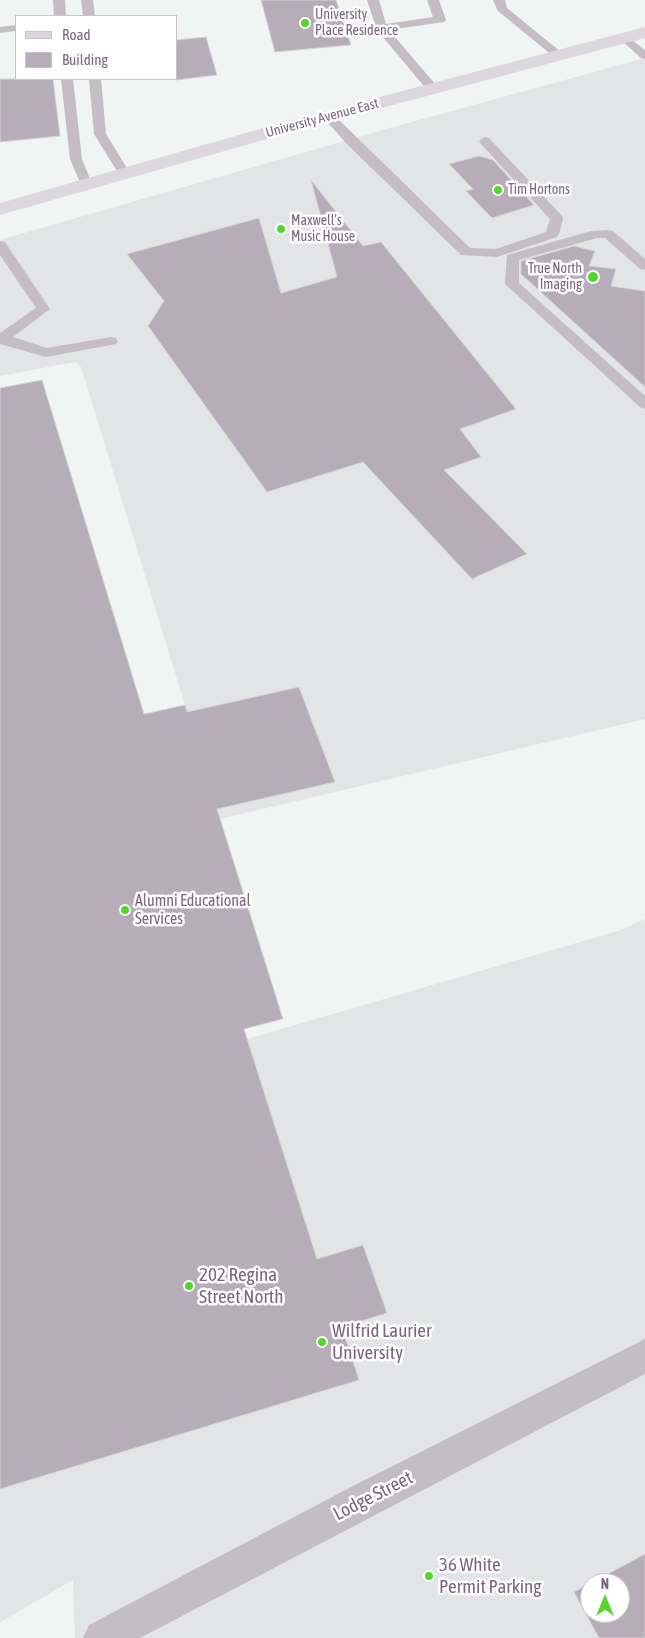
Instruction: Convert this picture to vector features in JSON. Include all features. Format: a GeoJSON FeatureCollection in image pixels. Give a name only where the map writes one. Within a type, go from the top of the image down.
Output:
{"type":"FeatureCollection","features":[{"type":"Feature","properties":{"kind":"main road","name":"University Avenue East"},"geometry":{"type":"LineString","coordinates":[[0,209],[328,116],[645,32]]}},
{"type":"Feature","properties":{"kind":"street","name":"Lodge Street"},"geometry":{"type":"LineString","coordinates":[[102,1638],[366,1499],[645,1356]]}},
{"type":"Feature","properties":{"kind":"lane"},"geometry":{"type":"LineString","coordinates":[[59,0],[60,15]]}},
{"type":"Feature","properties":{"kind":"lane"},"geometry":{"type":"LineString","coordinates":[[87,0],[89,15]]}},
{"type":"Feature","properties":{"kind":"lane"},"geometry":{"type":"LineString","coordinates":[[373,0],[381,28],[432,88]]}},
{"type":"Feature","properties":{"kind":"lane"},"geometry":{"type":"LineString","coordinates":[[381,28],[440,20],[433,0]]}},
{"type":"Feature","properties":{"kind":"lane"},"geometry":{"type":"LineString","coordinates":[[499,0],[502,9],[557,54]]}},
{"type":"Feature","properties":{"kind":"lane"},"geometry":{"type":"LineString","coordinates":[[0,30],[15,28]]}},
{"type":"Feature","properties":{"kind":"lane"},"geometry":{"type":"LineString","coordinates":[[624,37],[645,56]]}},
{"type":"Feature","properties":{"kind":"lane"},"geometry":{"type":"LineString","coordinates":[[67,80],[76,158],[86,184]]}},
{"type":"Feature","properties":{"kind":"lane"},"geometry":{"type":"LineString","coordinates":[[95,80],[100,134],[124,173]]}},
{"type":"Feature","properties":{"kind":"lane"},"geometry":{"type":"LineString","coordinates":[[328,116],[350,140],[384,170],[466,252],[497,253],[552,234],[557,219],[485,141]]}},
{"type":"Feature","properties":{"kind":"lane"},"geometry":{"type":"LineString","coordinates":[[645,266],[608,234],[596,234],[512,258],[512,284],[645,404]]}},
{"type":"Feature","properties":{"kind":"lane"},"geometry":{"type":"LineString","coordinates":[[0,245],[43,310],[2,339]]}},
{"type":"Feature","properties":{"kind":"lane"},"geometry":{"type":"LineString","coordinates":[[2,339],[46,353],[111,341]]}},
{"type":"Feature","properties":{"kind":"shaded area"},"geometry":{"type":"Polygon","coordinates":[[[645,58],[645,719],[220,819],[81,367],[75,362],[0,376],[0,240],[379,131],[645,58]]]}},
{"type":"Feature","properties":{"kind":"shaded area","name":"Wilfrid Laurier University"},"geometry":{"type":"Polygon","coordinates":[[[645,919],[645,1638],[75,1638],[73,1580],[0,1622],[0,1104],[247,1039],[621,930],[645,919]]]}},
{"type":"Feature","properties":{"kind":"building","name":"University Place Residence"},"geometry":{"type":"Polygon","coordinates":[[[261,0],[336,0],[351,45],[275,52],[261,0]]]}},
{"type":"Feature","properties":{"kind":"building"},"geometry":{"type":"Polygon","coordinates":[[[206,37],[217,75],[178,80],[178,40],[206,37]]]}},
{"type":"Feature","properties":{"kind":"building"},"geometry":{"type":"Polygon","coordinates":[[[0,79],[53,80],[60,136],[0,142],[0,79]]]}},
{"type":"Feature","properties":{"kind":"building","name":"Tim Hortons"},"geometry":{"type":"Polygon","coordinates":[[[479,156],[493,160],[534,205],[492,218],[466,191],[473,189],[449,164],[479,156]]]}},
{"type":"Feature","properties":{"kind":"building"},"geometry":{"type":"Polygon","coordinates":[[[311,180],[363,246],[381,242],[516,409],[460,429],[481,457],[444,470],[527,554],[472,579],[363,462],[267,492],[148,326],[164,301],[127,254],[259,218],[281,293],[337,277],[311,180]]]}},
{"type":"Feature","properties":{"kind":"building"},"geometry":{"type":"Polygon","coordinates":[[[574,246],[595,251],[589,266],[616,269],[611,286],[645,291],[645,387],[521,274],[521,261],[574,246]]]}},
{"type":"Feature","properties":{"kind":"building"},"geometry":{"type":"Polygon","coordinates":[[[42,380],[144,714],[185,705],[187,712],[299,687],[335,782],[217,809],[283,1019],[244,1029],[317,1259],[363,1245],[387,1313],[342,1327],[359,1380],[0,1489],[0,388],[42,380]]]}},
{"type":"Feature","properties":{"kind":"building"},"geometry":{"type":"Polygon","coordinates":[[[645,1554],[645,1638],[599,1638],[591,1623],[630,1623],[630,1573],[610,1573],[645,1554]]]}},
{"type":"Feature","properties":{"kind":"building"},"geometry":{"type":"Polygon","coordinates":[[[580,1589],[580,1603],[574,1592],[580,1589]]]}},
{"type":"Feature","properties":{"kind":"place","name":"University Place Residence"},"geometry":{"type":"Point","coordinates":[305,23]}},
{"type":"Feature","properties":{"kind":"place","name":"Tim Hortons"},"geometry":{"type":"Point","coordinates":[498,190]}},
{"type":"Feature","properties":{"kind":"place","name":"Maxwell's Music House"},"geometry":{"type":"Point","coordinates":[281,229]}},
{"type":"Feature","properties":{"kind":"place","name":"True North Imaging"},"geometry":{"type":"Point","coordinates":[593,277]}},
{"type":"Feature","properties":{"kind":"place","name":"Alumni Educational Services"},"geometry":{"type":"Point","coordinates":[125,910]}},
{"type":"Feature","properties":{"kind":"place","name":"202 Regina Street North"},"geometry":{"type":"Point","coordinates":[189,1286]}},
{"type":"Feature","properties":{"kind":"place","name":"Wilfrid Laurier University"},"geometry":{"type":"Point","coordinates":[322,1342]}},
{"type":"Feature","properties":{"kind":"place","name":"36 White Permit Parking"},"geometry":{"type":"Point","coordinates":[429,1576]}}]}
